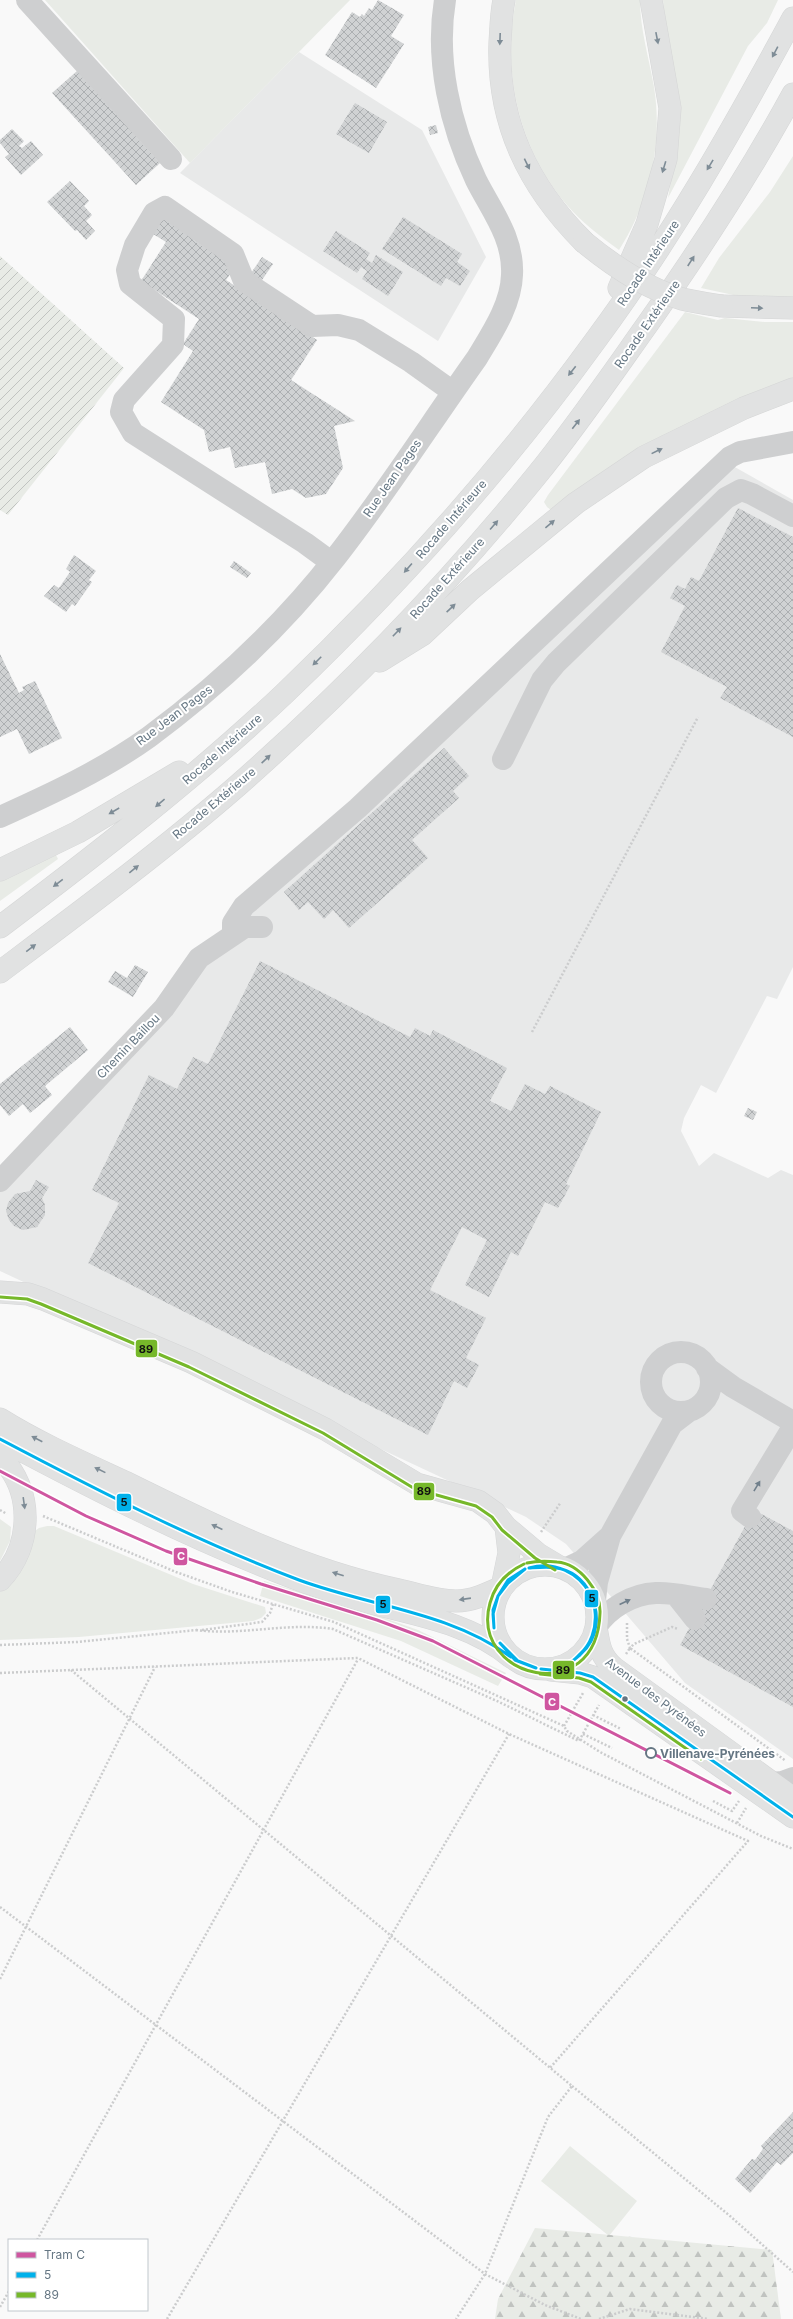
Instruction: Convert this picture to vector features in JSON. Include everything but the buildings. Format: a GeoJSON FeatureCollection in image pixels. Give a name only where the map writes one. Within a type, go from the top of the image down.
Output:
{"type":"FeatureCollection","features":[{"type":"Feature","properties":{"kind":"main road"},"geometry":{"type":"LineString","coordinates":[[504,0],[501,12],[500,55],[502,94],[511,129],[537,184],[564,222],[584,242],[610,263],[646,284],[682,299],[722,306],[793,308]]}},
{"type":"Feature","properties":{"kind":"main road"},"geometry":{"type":"LineString","coordinates":[[596,340],[647,224],[666,159],[670,108],[651,0]]}},
{"type":"Feature","properties":{"kind":"main road","name":"Rocade Intérieure"},"geometry":{"type":"LineString","coordinates":[[0,927],[118,837],[232,741],[285,693],[398,579],[503,460],[596,340],[676,221],[750,99],[793,18]]}},
{"type":"Feature","properties":{"kind":"main road","name":"Rocade Extérieure"},"geometry":{"type":"LineString","coordinates":[[0,972],[113,887],[235,787],[351,680],[449,577],[535,477],[588,409],[690,263],[761,152],[793,94]]}},
{"type":"Feature","properties":{"kind":"main road"},"geometry":{"type":"LineString","coordinates":[[351,680],[422,635],[470,590],[576,503],[644,457],[744,408],[793,389]]}},
{"type":"Feature","properties":{"kind":"main road"},"geometry":{"type":"LineString","coordinates":[[0,870],[78,832],[232,741]]}},
{"type":"Feature","properties":{"kind":"main road"},"geometry":{"type":"LineString","coordinates":[[0,1292],[28,1294],[44,1299],[191,1362],[325,1429],[418,1484],[478,1501],[495,1513],[506,1527],[538,1554],[580,1579],[595,1600],[596,1627],[591,1642],[582,1654],[570,1663],[556,1668],[541,1669],[525,1666],[497,1645],[473,1633],[427,1617],[332,1591],[245,1559],[155,1517],[0,1439]]}},
{"type":"Feature","properties":{"kind":"main road"},"geometry":{"type":"LineString","coordinates":[[0,1419],[71,1456],[198,1518],[252,1542],[336,1574],[381,1586],[454,1601],[478,1597],[502,1587],[513,1576],[527,1568],[542,1564],[562,1568]]}},
{"type":"Feature","properties":{"kind":"main road"},"geometry":{"type":"LineString","coordinates":[[0,1457],[10,1467],[21,1488],[25,1515],[23,1538],[16,1557],[0,1580]]}},
{"type":"Feature","properties":{"kind":"main road"},"geometry":{"type":"LineString","coordinates":[[506,1527],[509,1553],[502,1587],[495,1601],[494,1624],[501,1646],[511,1657]]}},
{"type":"Feature","properties":{"kind":"main road","name":"Avenue des Pyrénées"},"geometry":{"type":"LineString","coordinates":[[596,1627],[599,1651],[605,1660],[608,1676],[793,1817]]}},
{"type":"Feature","properties":{"kind":"main road","name":"Avenue des Pyrénées"},"geometry":{"type":"LineString","coordinates":[[541,1669],[580,1673],[593,1677],[608,1676],[784,1774],[793,1798]]}},
{"type":"Feature","properties":{"kind":"street"},"geometry":{"type":"LineString","coordinates":[[27,0],[171,158]]}},
{"type":"Feature","properties":{"kind":"street","name":"Rue Jean Pages"},"geometry":{"type":"LineString","coordinates":[[0,817],[66,787],[147,738],[218,682],[282,618],[331,562],[477,358],[496,326],[508,297],[512,275],[510,251],[500,220],[476,180],[458,133],[448,94],[441,52],[445,0]]}},
{"type":"Feature","properties":{"kind":"street"},"geometry":{"type":"LineString","coordinates":[[331,562],[305,543],[134,433],[126,423],[121,412],[124,400],[173,345],[174,319],[130,284],[127,270],[135,244],[154,213],[165,207],[233,254],[244,281],[312,326],[338,325],[359,330],[411,362],[453,392]]}},
{"type":"Feature","properties":{"kind":"street"},"geometry":{"type":"LineString","coordinates":[[744,408],[793,395]]}},
{"type":"Feature","properties":{"kind":"street"},"geometry":{"type":"LineString","coordinates":[[233,935],[233,923],[244,906],[358,808],[730,457],[740,452],[793,442]]}},
{"type":"Feature","properties":{"kind":"street"},"geometry":{"type":"LineString","coordinates":[[502,759],[542,680],[556,663],[726,498],[741,490],[752,494],[793,516]]}},
{"type":"Feature","properties":{"kind":"street","name":"Chemin Baillou"},"geometry":{"type":"LineString","coordinates":[[0,1181],[164,1008],[199,958],[245,927],[262,927]]}},
{"type":"Feature","properties":{"kind":"street"},"geometry":{"type":"LineString","coordinates":[[667,1415],[656,1399],[651,1380],[653,1370],[664,1357],[671,1354],[687,1353],[698,1358],[733,1388],[793,1422]]}},
{"type":"Feature","properties":{"kind":"street"},"geometry":{"type":"LineString","coordinates":[[595,1600],[597,1582],[610,1536],[667,1415],[675,1411],[689,1411],[698,1407],[709,1393],[711,1376],[708,1368]]}},
{"type":"Feature","properties":{"kind":"street"},"geometry":{"type":"LineString","coordinates":[[709,1393],[733,1388]]}},
{"type":"Feature","properties":{"kind":"street"},"geometry":{"type":"LineString","coordinates":[[750,1517],[742,1511],[793,1427]]}},
{"type":"Feature","properties":{"kind":"street"},"geometry":{"type":"LineString","coordinates":[[562,1568],[582,1561],[610,1536]]}},
{"type":"Feature","properties":{"kind":"street"},"geometry":{"type":"LineString","coordinates":[[596,1627],[609,1611],[630,1600],[656,1593],[676,1595],[696,1614]]}},
{"type":"Feature","properties":{"kind":"path"},"geometry":{"type":"LineString","coordinates":[[532,1032],[698,717]]}},
{"type":"Feature","properties":{"kind":"path"},"geometry":{"type":"LineString","coordinates":[[0,1510],[10,1515],[50,1518],[176,1572],[273,1604],[334,1622],[564,1726],[567,1731],[581,1738],[600,1752],[762,1836],[793,1848]]}},
{"type":"Feature","properties":{"kind":"path"},"geometry":{"type":"LineString","coordinates":[[0,1645],[77,1642],[262,1622],[270,1613],[273,1604]]}},
{"type":"Feature","properties":{"kind":"path"},"geometry":{"type":"LineString","coordinates":[[196,1630],[217,1633],[265,1628],[319,1627],[333,1629],[497,1701],[579,1741],[599,1704],[592,1700],[608,1676],[630,1648],[634,1644],[672,1627],[696,1614]]}},
{"type":"Feature","properties":{"kind":"path"},"geometry":{"type":"LineString","coordinates":[[333,1629],[334,1622]]}},
{"type":"Feature","properties":{"kind":"path"},"geometry":{"type":"LineString","coordinates":[[630,1648],[784,1774]]}},
{"type":"Feature","properties":{"kind":"path"},"geometry":{"type":"LineString","coordinates":[[38,2239],[358,1658]]}},
{"type":"Feature","properties":{"kind":"path"},"geometry":{"type":"LineString","coordinates":[[0,1673],[358,1658],[508,1734],[748,1841],[550,2068]]}},
{"type":"Feature","properties":{"kind":"path"},"geometry":{"type":"LineString","coordinates":[[0,1979],[155,1667]]}},
{"type":"Feature","properties":{"kind":"path"},"geometry":{"type":"LineString","coordinates":[[71,1670],[129,1720],[730,2216],[793,2272]]}},
{"type":"Feature","properties":{"kind":"path"},"geometry":{"type":"LineString","coordinates":[[593,1715],[621,1730]]}},
{"type":"Feature","properties":{"kind":"path"},"geometry":{"type":"LineString","coordinates":[[168,2319],[284,2122],[390,1935],[508,1734]]}},
{"type":"Feature","properties":{"kind":"path"},"geometry":{"type":"LineString","coordinates":[[583,1734],[612,1748]]}},
{"type":"Feature","properties":{"kind":"path"},"geometry":{"type":"LineString","coordinates":[[0,1907],[485,2274],[545,2305],[581,2319]]}},
{"type":"Feature","properties":{"kind":"path"},"geometry":{"type":"LineString","coordinates":[[456,2319],[485,2274],[548,2117],[572,2086]]}},
{"type":"Feature","properties":{"kind":"path"},"geometry":{"type":"LineString","coordinates":[[0,2307],[8,2293]]}},
{"type":"Feature","properties":{"kind":"path"},"geometry":{"type":"LineString","coordinates":[[599,2319],[630,2309],[708,2319]]}},
{"type":"Feature","properties":{"kind":"shaded area"},"geometry":{"type":"Polygon","coordinates":[[[299,52],[422,130],[486,257],[438,341],[180,173],[299,52]]]}},
{"type":"Feature","properties":{"kind":"shaded area"},"geometry":{"type":"Polygon","coordinates":[[[733,466],[793,500],[793,967],[777,999],[767,996],[716,1093],[701,1085],[684,1118],[681,1131],[699,1166],[714,1153],[768,1178],[781,1170],[793,1175],[793,1759],[685,1683],[566,1544],[526,1517],[0,1271],[0,1181],[252,912],[733,466]]]}},
{"type":"Feature","properties":{"kind":"green space"},"geometry":{"type":"Polygon","coordinates":[[[45,0],[350,0],[190,163],[45,0]]]}},
{"type":"Feature","properties":{"kind":"green space"},"geometry":{"type":"Polygon","coordinates":[[[516,0],[640,0],[643,33],[654,87],[657,129],[652,172],[646,192],[630,232],[619,250],[584,223],[566,204],[549,182],[525,133],[513,81],[511,54],[512,27],[516,0]]]}},
{"type":"Feature","properties":{"kind":"green space"},"geometry":{"type":"Polygon","coordinates":[[[663,0],[778,0],[767,23],[748,46],[668,198],[677,146],[663,0]]]}},
{"type":"Feature","properties":{"kind":"green space"},"geometry":{"type":"Polygon","coordinates":[[[793,156],[793,298],[738,296],[701,288],[719,258],[770,192],[793,156]]]}},
{"type":"Feature","properties":{"kind":"green space"},"geometry":{"type":"Polygon","coordinates":[[[0,256],[124,368],[8,515],[0,510],[0,256]]]}},
{"type":"Feature","properties":{"kind":"green space"},"geometry":{"type":"Polygon","coordinates":[[[685,312],[718,320],[725,318],[765,322],[793,322],[793,381],[551,510],[544,502],[548,495],[685,312]]]}},
{"type":"Feature","properties":{"kind":"green space"},"geometry":{"type":"Polygon","coordinates":[[[56,855],[58,859],[0,901],[0,881],[56,855]]]}},
{"type":"Feature","properties":{"kind":"green space"},"geometry":{"type":"Polygon","coordinates":[[[0,1519],[11,1527],[10,1541],[0,1561],[0,1519]]]}},
{"type":"Feature","properties":{"kind":"green space"},"geometry":{"type":"Polygon","coordinates":[[[54,1526],[193,1584],[265,1607],[266,1613],[261,1618],[253,1621],[79,1637],[0,1640],[0,1590],[32,1533],[39,1528],[54,1526]]]}},
{"type":"Feature","properties":{"kind":"green space"},"geometry":{"type":"Polygon","coordinates":[[[264,1581],[376,1615],[418,1630],[506,1673],[498,1686],[401,1641],[260,1596],[264,1581]]]}},
{"type":"Feature","properties":{"kind":"green space"},"geometry":{"type":"Polygon","coordinates":[[[570,2146],[637,2201],[609,2236],[541,2181],[570,2146]]]}},
{"type":"Feature","properties":{"kind":"green space"},"geometry":{"type":"Polygon","coordinates":[[[535,2228],[772,2250],[781,2319],[495,2319],[498,2299],[535,2228]]]}},
{"type":"Feature","properties":{"kind":"tram line","name":"C"},"geometry":{"type":"LineString","coordinates":[[0,1471],[86,1516],[166,1551],[261,1584],[377,1620],[433,1641],[730,1793]]}},
{"type":"Feature","properties":{"kind":"transit line","name":"89"},"geometry":{"type":"LineString","coordinates":[[0,1297],[27,1299],[41,1304],[189,1367],[323,1433],[415,1489],[476,1506],[492,1517],[502,1530],[535,1558],[555,1570]]}},
{"type":"Feature","properties":{"kind":"transit line","name":"5"},"geometry":{"type":"LineString","coordinates":[[0,1439],[110,1496],[222,1549],[299,1580],[326,1589],[436,1620],[487,1642],[511,1657]]}},
{"type":"Feature","properties":{"kind":"transit line","name":"89"},"geometry":{"type":"LineString","coordinates":[[524,1564],[512,1571],[498,1584],[490,1603],[489,1629],[498,1650],[515,1665],[536,1672],[558,1672],[579,1663],[594,1643],[600,1613],[597,1596],[588,1580],[574,1568],[557,1562],[546,1561],[527,1563]]}},
{"type":"Feature","properties":{"kind":"transit line","name":"5"},"geometry":{"type":"LineString","coordinates":[[529,1568],[548,1566],[565,1570],[579,1580],[589,1593],[595,1608],[596,1625],[591,1641],[580,1655],[568,1663]]}},
{"type":"Feature","properties":{"kind":"transit line","name":"5"},"geometry":{"type":"LineString","coordinates":[[529,1568],[559,1568],[571,1572],[584,1584],[590,1593],[594,1603],[595,1614],[595,1625],[592,1636],[587,1646],[580,1654],[573,1661],[568,1663]]}},
{"type":"Feature","properties":{"kind":"transit line","name":"5"},"geometry":{"type":"LineString","coordinates":[[498,1596],[508,1580],[525,1569]]}},
{"type":"Feature","properties":{"kind":"transit line","name":"5"},"geometry":{"type":"LineString","coordinates":[[498,1596],[508,1583],[525,1569]]}},
{"type":"Feature","properties":{"kind":"transit line","name":"5"},"geometry":{"type":"LineString","coordinates":[[494,1628],[493,1610],[498,1596]]}},
{"type":"Feature","properties":{"kind":"transit line","name":"5"},"geometry":{"type":"LineString","coordinates":[[494,1628],[493,1614],[498,1596]]}},
{"type":"Feature","properties":{"kind":"transit line","name":"5"},"geometry":{"type":"LineString","coordinates":[[500,1643],[518,1661],[536,1668]]}},
{"type":"Feature","properties":{"kind":"transit line","name":"5"},"geometry":{"type":"LineString","coordinates":[[500,1643],[515,1660],[536,1668]]}},
{"type":"Feature","properties":{"kind":"transit line","name":"5"},"geometry":{"type":"LineString","coordinates":[[541,1669],[580,1673],[593,1677],[793,1817]]}},
{"type":"Feature","properties":{"kind":"transit line","name":"89"},"geometry":{"type":"LineString","coordinates":[[540,1674],[579,1678],[591,1682],[701,1759]]}},
{"type":"Feature","properties":{"kind":"place","name":"Villenave-Pyrénées"},"geometry":{"type":"Point","coordinates":[651,1753]}}]}
